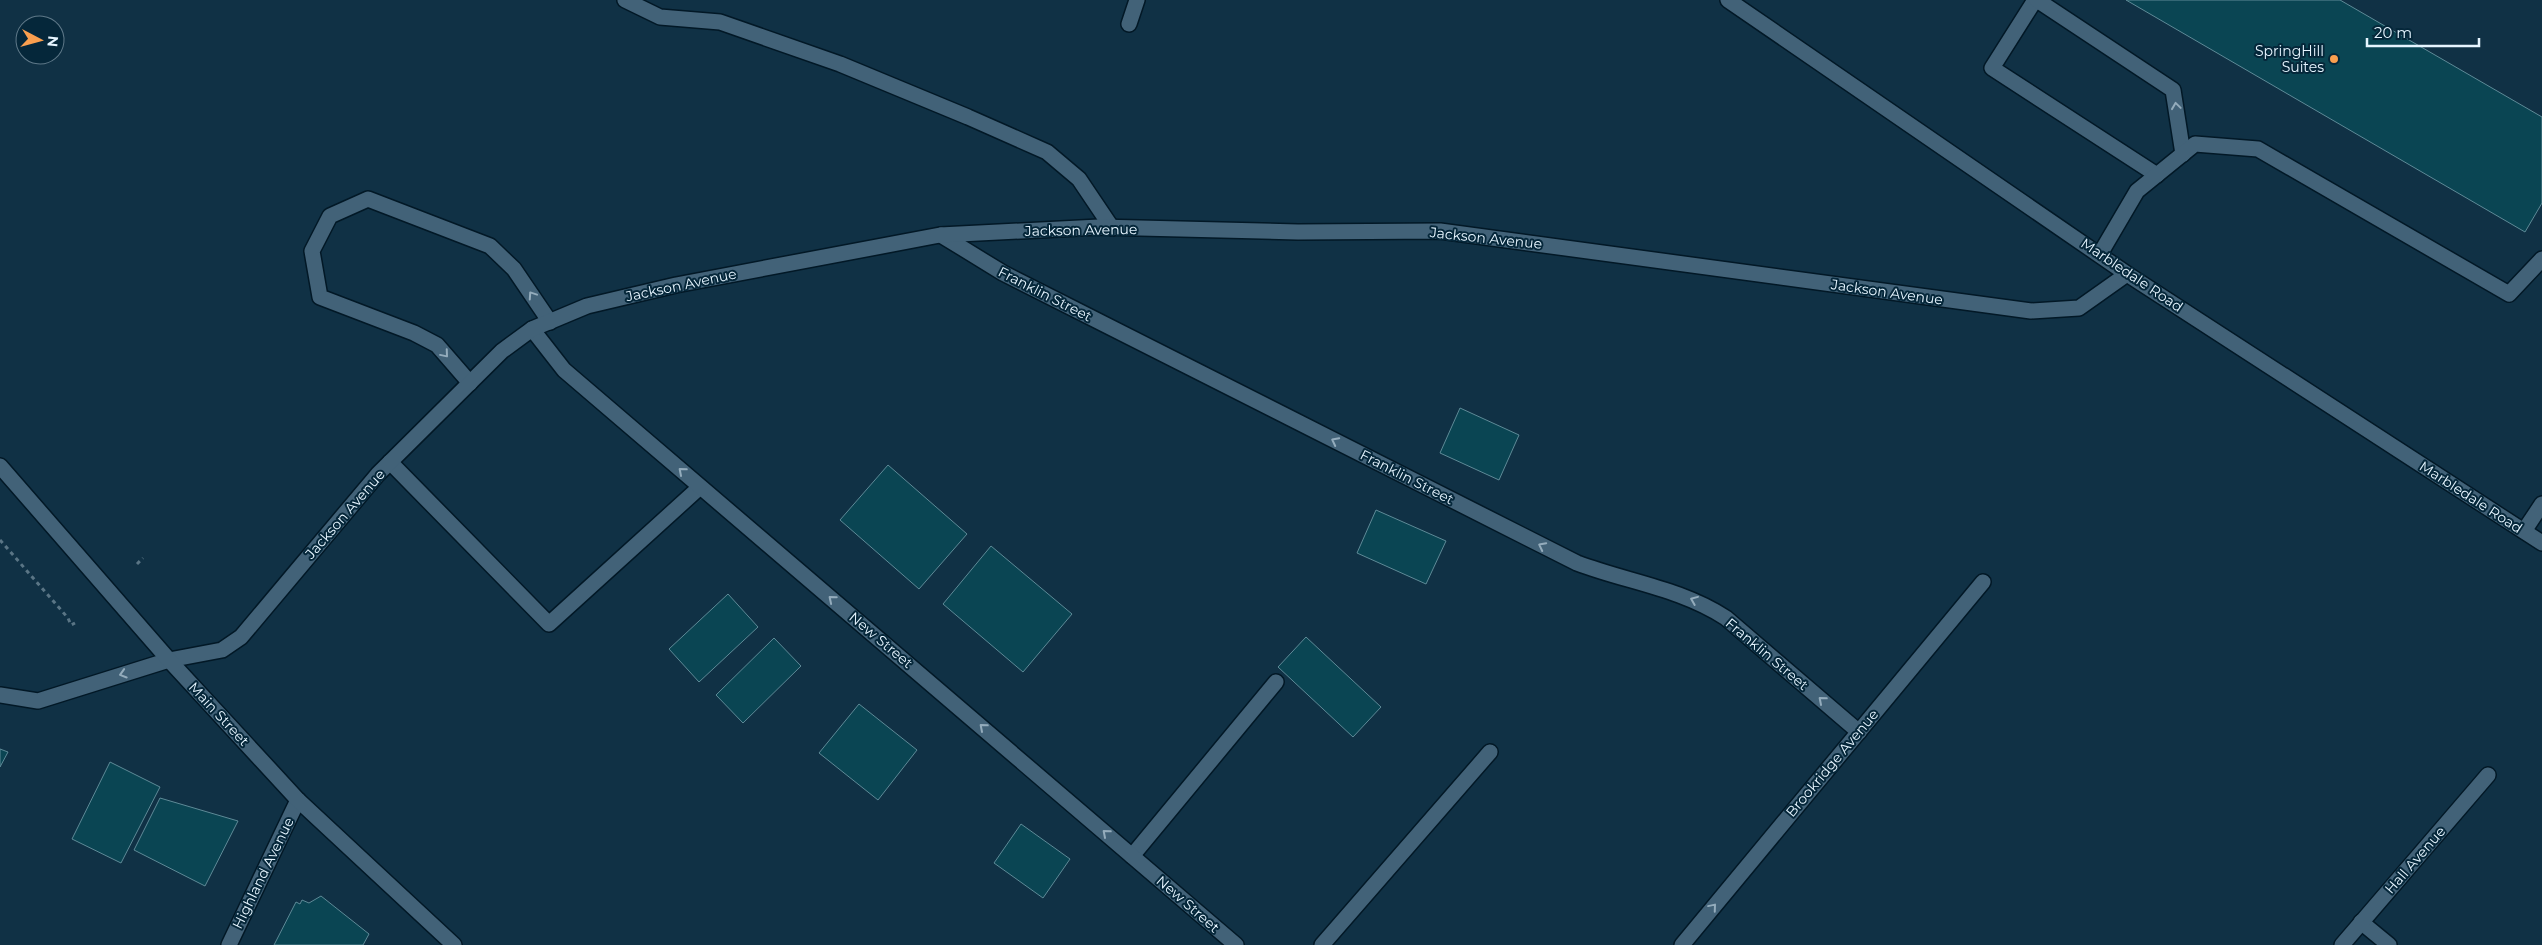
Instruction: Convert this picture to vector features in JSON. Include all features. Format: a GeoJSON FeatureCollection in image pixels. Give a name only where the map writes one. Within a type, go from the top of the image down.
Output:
{"type":"FeatureCollection","features":[{"type":"Feature","properties":{"kind":"street"},"geometry":{"type":"LineString","coordinates":[[625,0],[660,18],[720,22],[840,64],[1047,152],[1080,179],[1112,228]]}},
{"type":"Feature","properties":{"kind":"street"},"geometry":{"type":"LineString","coordinates":[[1129,24],[1137,0]]}},
{"type":"Feature","properties":{"kind":"street","name":"Marbledale Road"},"geometry":{"type":"LineString","coordinates":[[1728,0],[2127,274],[2542,542]]}},
{"type":"Feature","properties":{"kind":"street"},"geometry":{"type":"LineString","coordinates":[[2157,175],[1992,68],[2036,0],[2173,90],[2183,154]]}},
{"type":"Feature","properties":{"kind":"street"},"geometry":{"type":"LineString","coordinates":[[2100,254],[2137,191],[2195,144],[2258,149],[2509,294],[2542,259]]}},
{"type":"Feature","properties":{"kind":"street"},"geometry":{"type":"LineString","coordinates":[[470,383],[437,345],[414,333],[320,297],[312,251],[330,216],[368,199],[490,246],[514,269],[550,322]]}},
{"type":"Feature","properties":{"kind":"street","name":"Jackson Avenue"},"geometry":{"type":"LineString","coordinates":[[0,695],[38,701],[169,660],[222,650],[241,637],[390,462],[502,351],[532,329],[587,306],[676,285],[940,235],[1112,228],[1298,232],[1440,231],[2031,311],[2079,308],[2127,274]]}},
{"type":"Feature","properties":{"kind":"street","name":"Franklin Street"},"geometry":{"type":"LineString","coordinates":[[940,235],[1003,273],[1577,563],[1605,574],[1653,585],[1708,606],[1726,618],[1859,732]]}},
{"type":"Feature","properties":{"kind":"street","name":"New Street"},"geometry":{"type":"LineString","coordinates":[[532,329],[564,370],[1236,945]]}},
{"type":"Feature","properties":{"kind":"street"},"geometry":{"type":"LineString","coordinates":[[390,462],[549,624],[700,487]]}},
{"type":"Feature","properties":{"kind":"street","name":"Main Street"},"geometry":{"type":"LineString","coordinates":[[0,466],[169,660],[298,800],[454,945]]}},
{"type":"Feature","properties":{"kind":"street"},"geometry":{"type":"LineString","coordinates":[[2524,531],[2542,504]]}},
{"type":"Feature","properties":{"kind":"street","name":"Brookridge Avenue"},"geometry":{"type":"LineString","coordinates":[[1682,945],[1983,582]]}},
{"type":"Feature","properties":{"kind":"street"},"geometry":{"type":"LineString","coordinates":[[1132,856],[1276,682]]}},
{"type":"Feature","properties":{"kind":"street"},"geometry":{"type":"LineString","coordinates":[[1322,945],[1490,752]]}},
{"type":"Feature","properties":{"kind":"street","name":"Hall Avenue"},"geometry":{"type":"LineString","coordinates":[[2342,945],[2488,775]]}},
{"type":"Feature","properties":{"kind":"street","name":"Highland Avenue"},"geometry":{"type":"LineString","coordinates":[[229,945],[298,800]]}},
{"type":"Feature","properties":{"kind":"street"},"geometry":{"type":"LineString","coordinates":[[2362,922],[2389,945]]}},
{"type":"Feature","properties":{"kind":"path"},"geometry":{"type":"LineString","coordinates":[[0,540],[68,618],[71,625],[75,624]]}},
{"type":"Feature","properties":{"kind":"path"},"geometry":{"type":"LineString","coordinates":[[137,564],[143,558]]}},
{"type":"Feature","properties":{"kind":"building","name":"SpringHill Suites"},"geometry":{"type":"Polygon","coordinates":[[[2126,0],[2340,0],[2542,117],[2542,203],[2525,232],[2126,0]]]}},
{"type":"Feature","properties":{"kind":"building"},"geometry":{"type":"Polygon","coordinates":[[[1460,408],[1519,435],[1499,480],[1440,453],[1460,408]]]}},
{"type":"Feature","properties":{"kind":"building"},"geometry":{"type":"Polygon","coordinates":[[[888,465],[967,534],[919,589],[840,520],[888,465]]]}},
{"type":"Feature","properties":{"kind":"building"},"geometry":{"type":"Polygon","coordinates":[[[1376,510],[1446,541],[1426,584],[1357,553],[1376,510]]]}},
{"type":"Feature","properties":{"kind":"building"},"geometry":{"type":"Polygon","coordinates":[[[991,546],[1072,614],[1023,672],[943,604],[991,546]]]}},
{"type":"Feature","properties":{"kind":"building"},"geometry":{"type":"Polygon","coordinates":[[[728,594],[758,627],[699,682],[669,649],[728,594]]]}},
{"type":"Feature","properties":{"kind":"building"},"geometry":{"type":"Polygon","coordinates":[[[1306,637],[1381,707],[1353,737],[1278,667],[1306,637]]]}},
{"type":"Feature","properties":{"kind":"building"},"geometry":{"type":"Polygon","coordinates":[[[774,638],[801,666],[743,723],[716,695],[774,638]]]}},
{"type":"Feature","properties":{"kind":"building"},"geometry":{"type":"Polygon","coordinates":[[[859,704],[917,750],[878,800],[819,753],[859,704]]]}},
{"type":"Feature","properties":{"kind":"building"},"geometry":{"type":"Polygon","coordinates":[[[0,749],[8,752],[0,767],[0,749]]]}},
{"type":"Feature","properties":{"kind":"building"},"geometry":{"type":"Polygon","coordinates":[[[110,762],[160,787],[121,863],[72,839],[110,762]]]}},
{"type":"Feature","properties":{"kind":"building"},"geometry":{"type":"Polygon","coordinates":[[[160,798],[238,821],[205,886],[134,850],[160,798]]]}},
{"type":"Feature","properties":{"kind":"building"},"geometry":{"type":"Polygon","coordinates":[[[1021,824],[1070,859],[1043,898],[994,863],[1021,824]]]}},
{"type":"Feature","properties":{"kind":"building"},"geometry":{"type":"Polygon","coordinates":[[[321,896],[369,934],[363,945],[274,945],[296,902],[300,904],[302,900],[309,903],[321,896]]]}},
{"type":"Feature","properties":{"kind":"place","name":"SpringHill Suites"},"geometry":{"type":"Point","coordinates":[2334,59]}}]}
